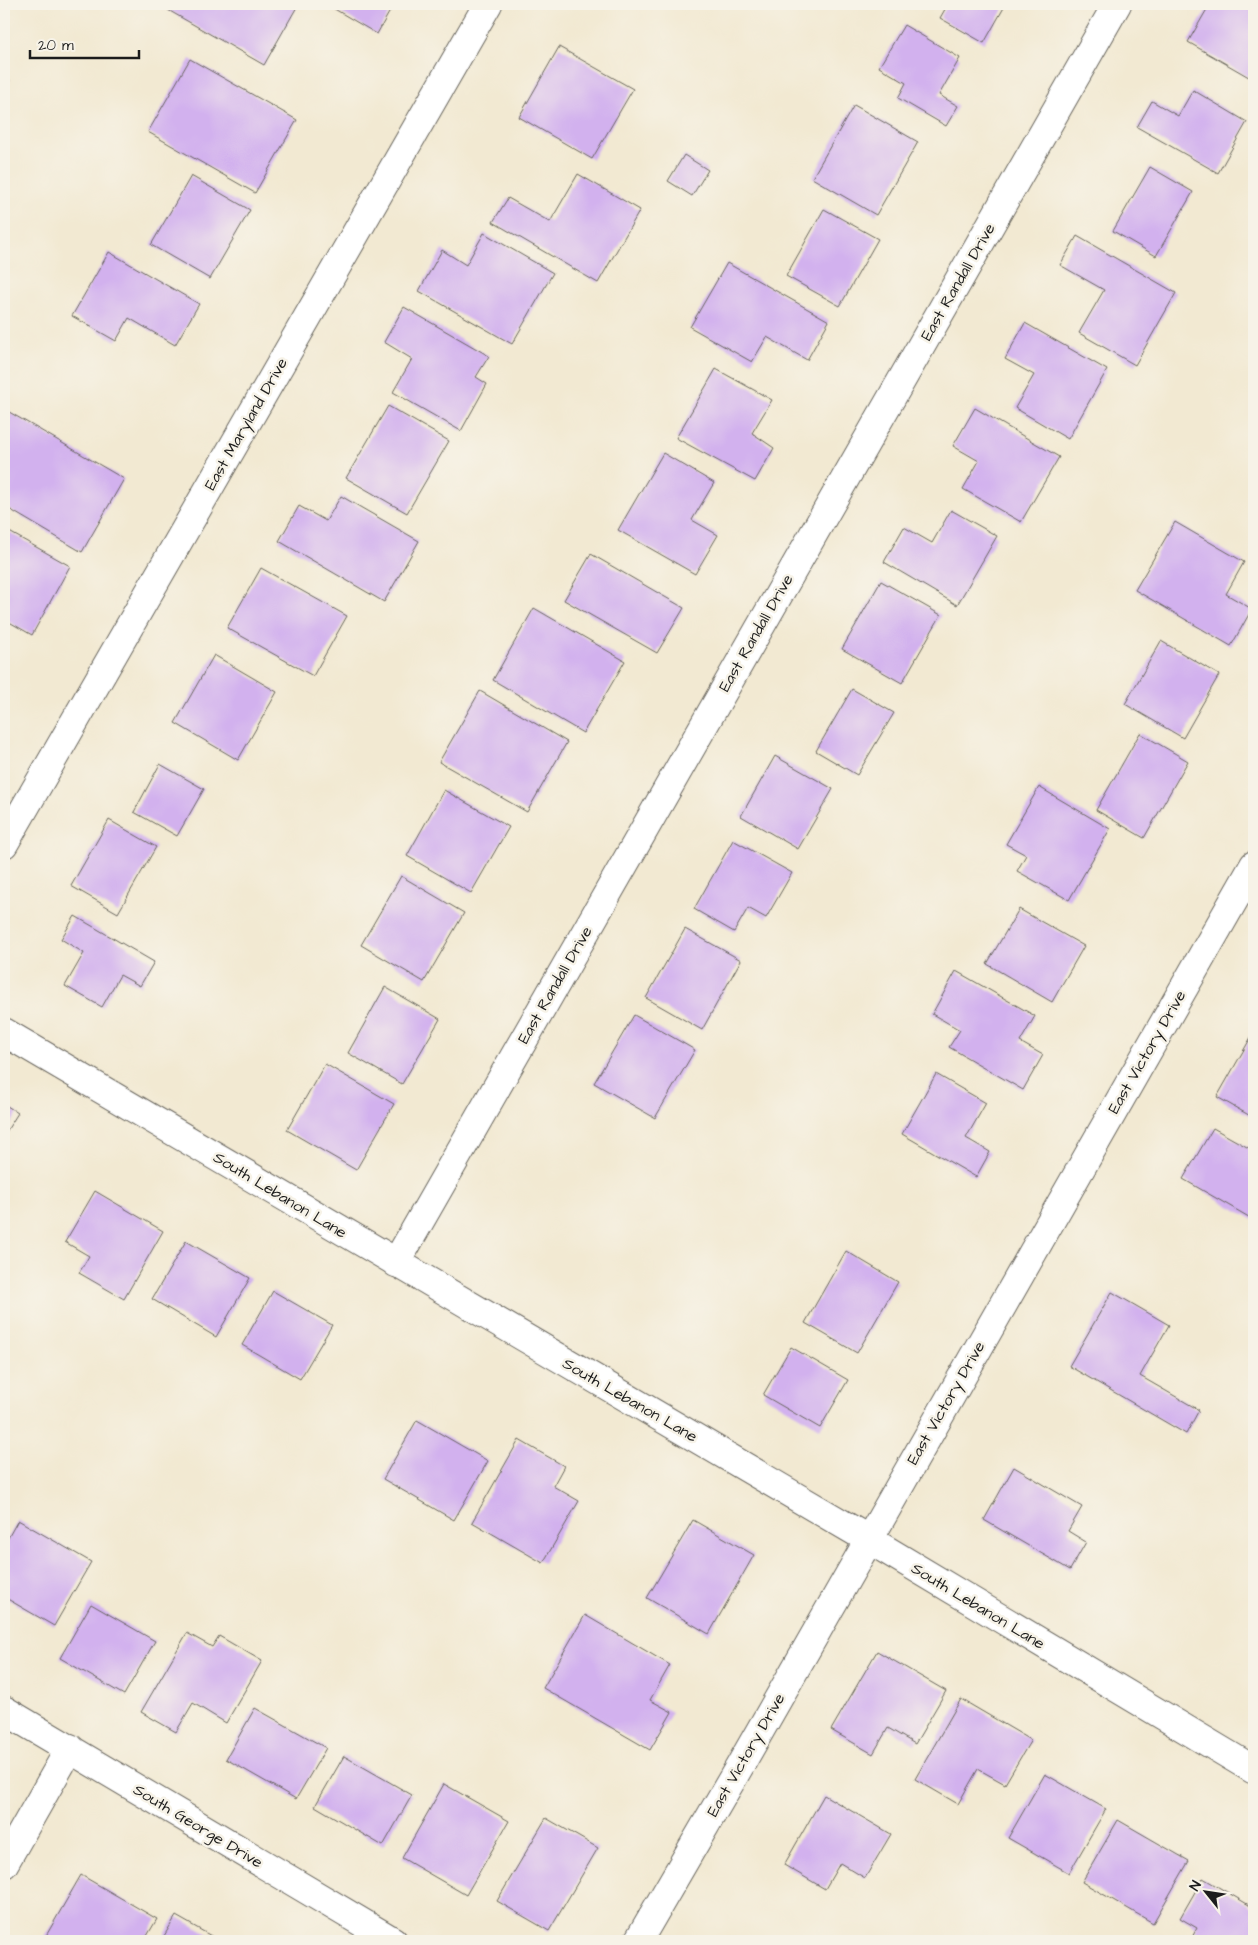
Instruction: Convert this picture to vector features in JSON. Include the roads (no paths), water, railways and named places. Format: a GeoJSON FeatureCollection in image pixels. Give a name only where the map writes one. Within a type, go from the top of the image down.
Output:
{"type":"FeatureCollection","features":[{"type":"Feature","properties":{"kind":"street","name":"East Maryland Drive"},"geometry":{"type":"LineString","coordinates":[[4,844],[488,4]]}},
{"type":"Feature","properties":{"kind":"street","name":"East Randall Drive"},"geometry":{"type":"LineString","coordinates":[[396,1263],[1117,4]]}},
{"type":"Feature","properties":{"kind":"street","name":"East Victory Drive"},"geometry":{"type":"LineString","coordinates":[[638,1941],[1254,865]]}},
{"type":"Feature","properties":{"kind":"street","name":"South Lebanon Lane"},"geometry":{"type":"LineString","coordinates":[[4,1032],[868,1539],[1254,1770]]}},
{"type":"Feature","properties":{"kind":"street","name":"South George Drive"},"geometry":{"type":"LineString","coordinates":[[4,1710],[393,1941]]}},
{"type":"Feature","properties":{"kind":"street"},"geometry":{"type":"LineString","coordinates":[[4,1864],[70,1748]]}}]}
